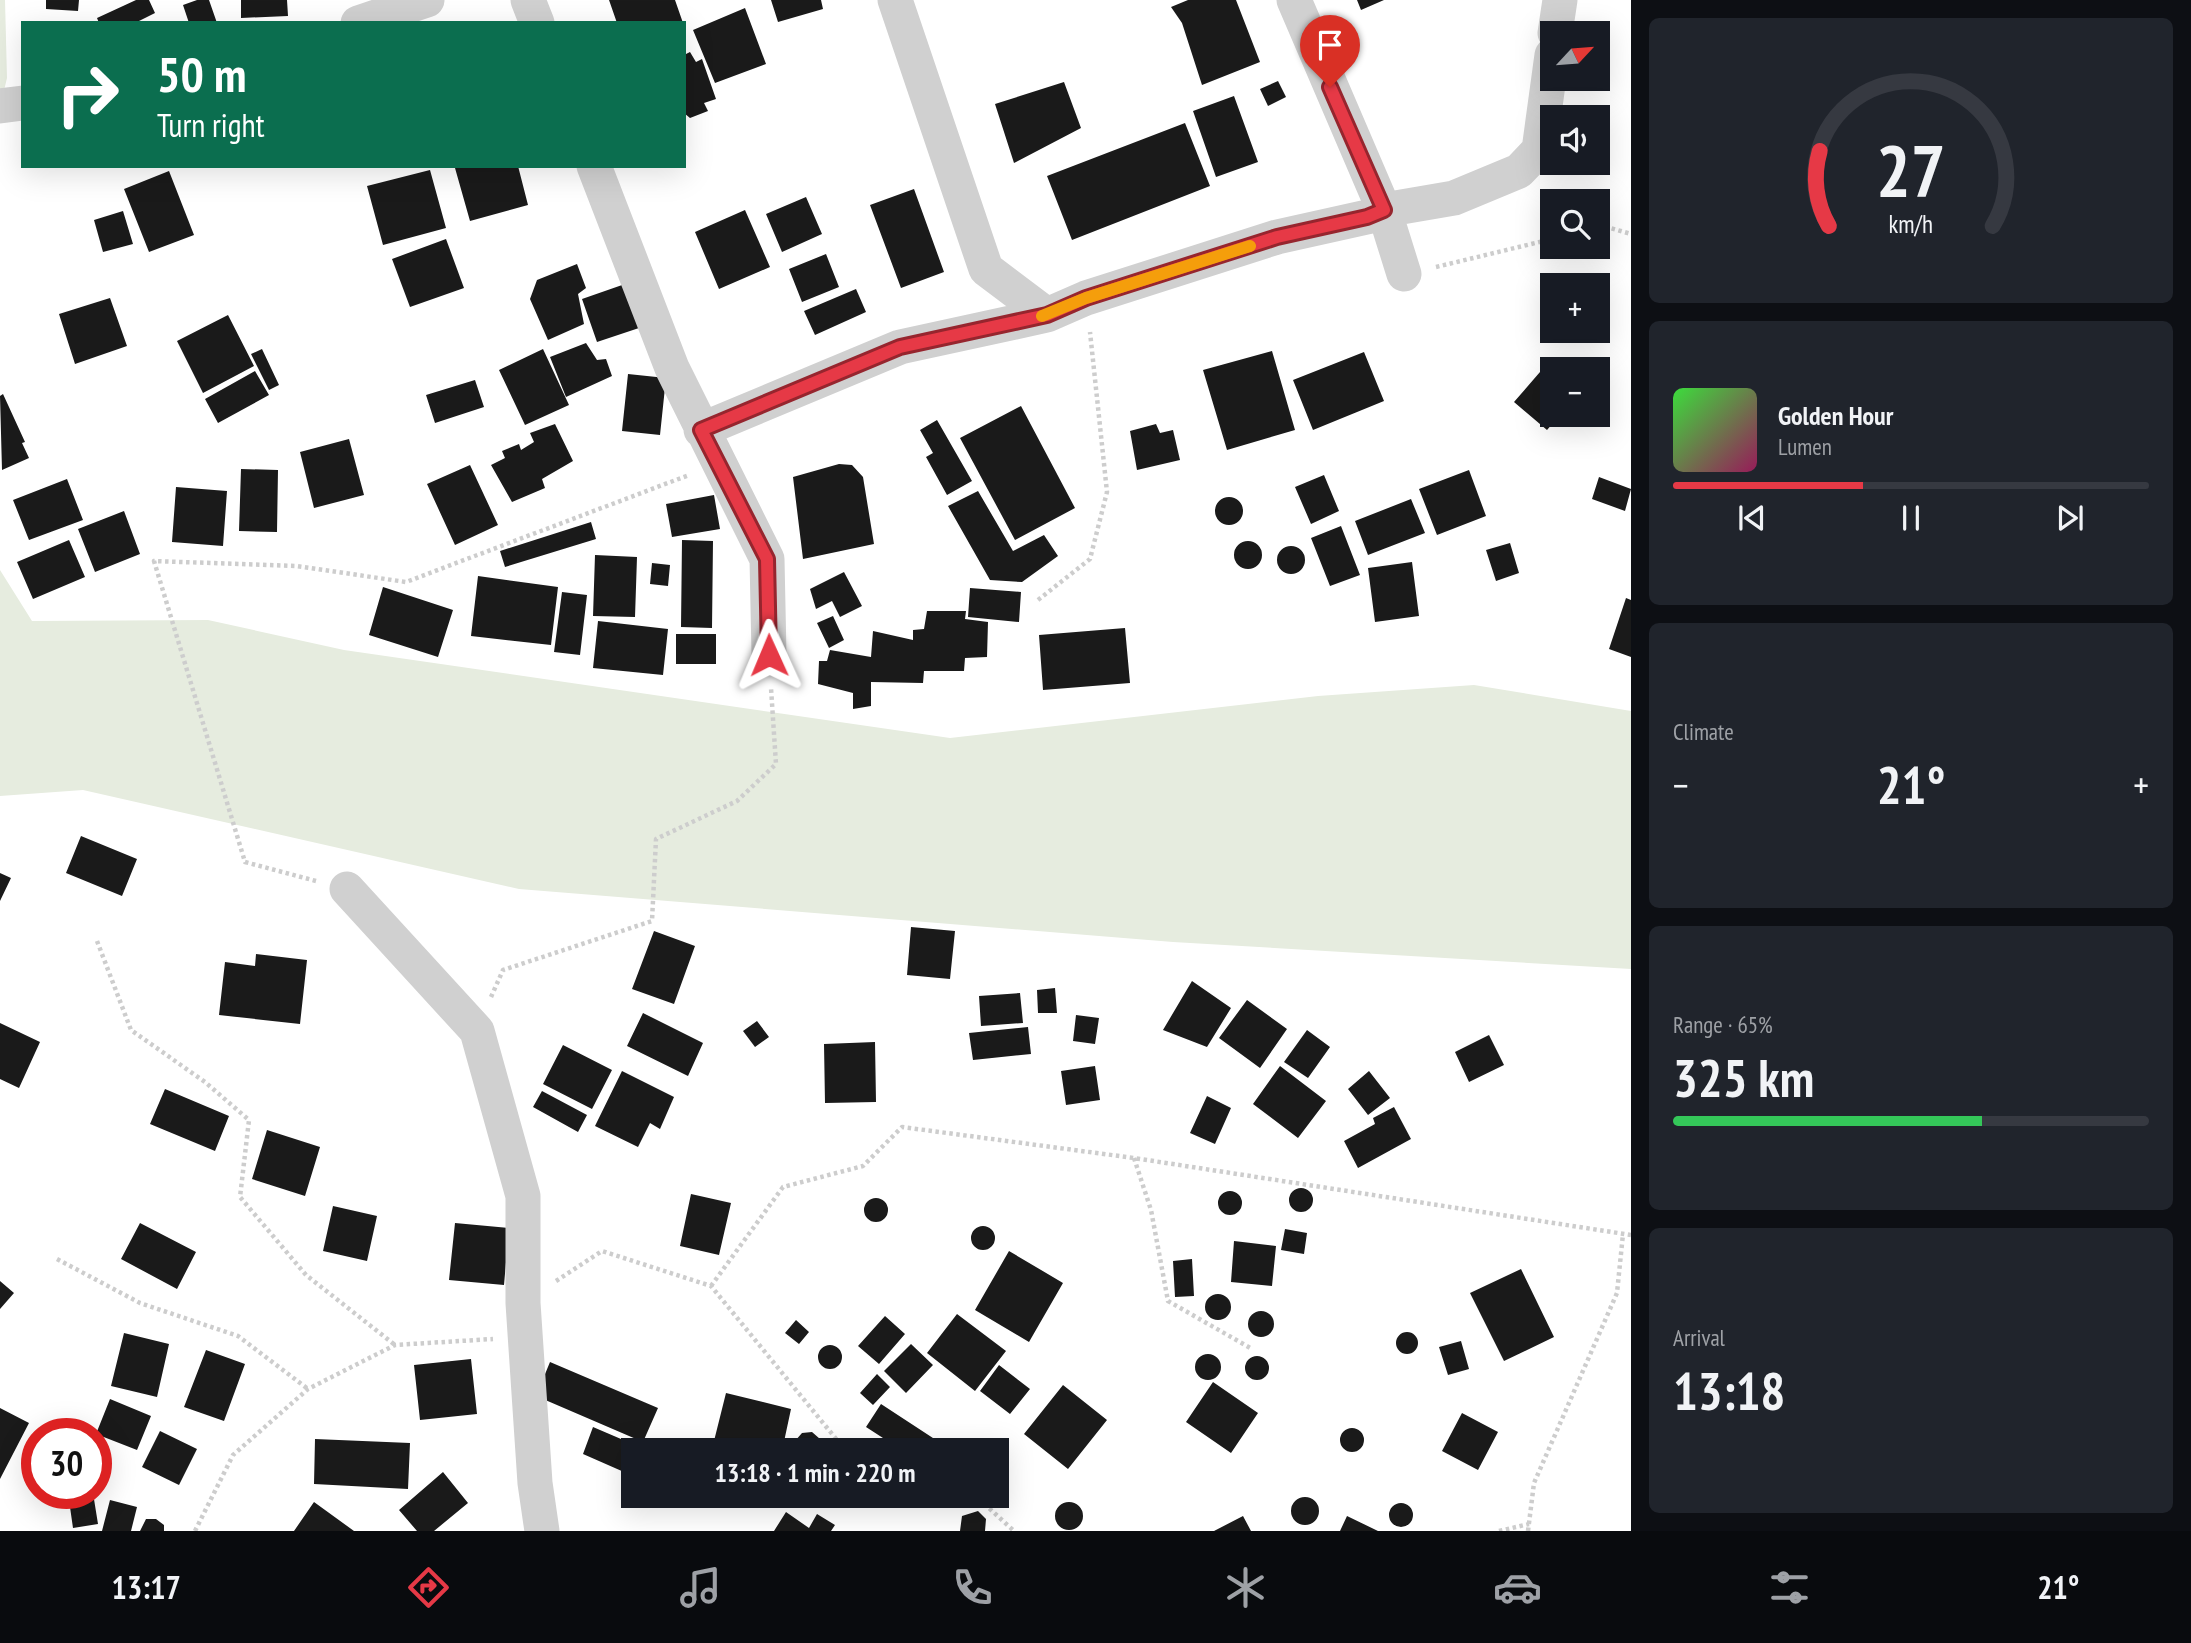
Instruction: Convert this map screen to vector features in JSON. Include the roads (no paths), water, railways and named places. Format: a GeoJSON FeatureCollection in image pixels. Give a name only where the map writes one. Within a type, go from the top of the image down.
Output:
{"type":"FeatureCollection","features":[{"type":"Feature","properties":{"kind":"street"},"geometry":{"type":"LineString","coordinates":[[364,21],[427,0]]}},
{"type":"Feature","properties":{"kind":"street"},"geometry":{"type":"LineString","coordinates":[[528,0],[536,21]]}},
{"type":"Feature","properties":{"kind":"street"},"geometry":{"type":"LineString","coordinates":[[895,0],[986,269],[1047,315]]}},
{"type":"Feature","properties":{"kind":"street"},"geometry":{"type":"LineString","coordinates":[[1294,0],[1384,210],[1404,274]]}},
{"type":"Feature","properties":{"kind":"street"},"geometry":{"type":"LineString","coordinates":[[1557,21],[1560,0]]}},
{"type":"Feature","properties":{"kind":"street"},"geometry":{"type":"LineString","coordinates":[[701,430],[900,347],[1047,315],[1086,298],[1277,237],[1367,217],[1384,210],[1454,198],[1519,171],[1539,150],[1547,91]]}},
{"type":"Feature","properties":{"kind":"street"},"geometry":{"type":"LineString","coordinates":[[0,106],[21,103]]}},
{"type":"Feature","properties":{"kind":"street"},"geometry":{"type":"LineString","coordinates":[[595,168],[672,368],[767,559],[769,655]]}},
{"type":"Feature","properties":{"kind":"street"},"geometry":{"type":"LineString","coordinates":[[347,889],[477,1031],[523,1196],[523,1303],[535,1483],[542,1531]]}}]}
